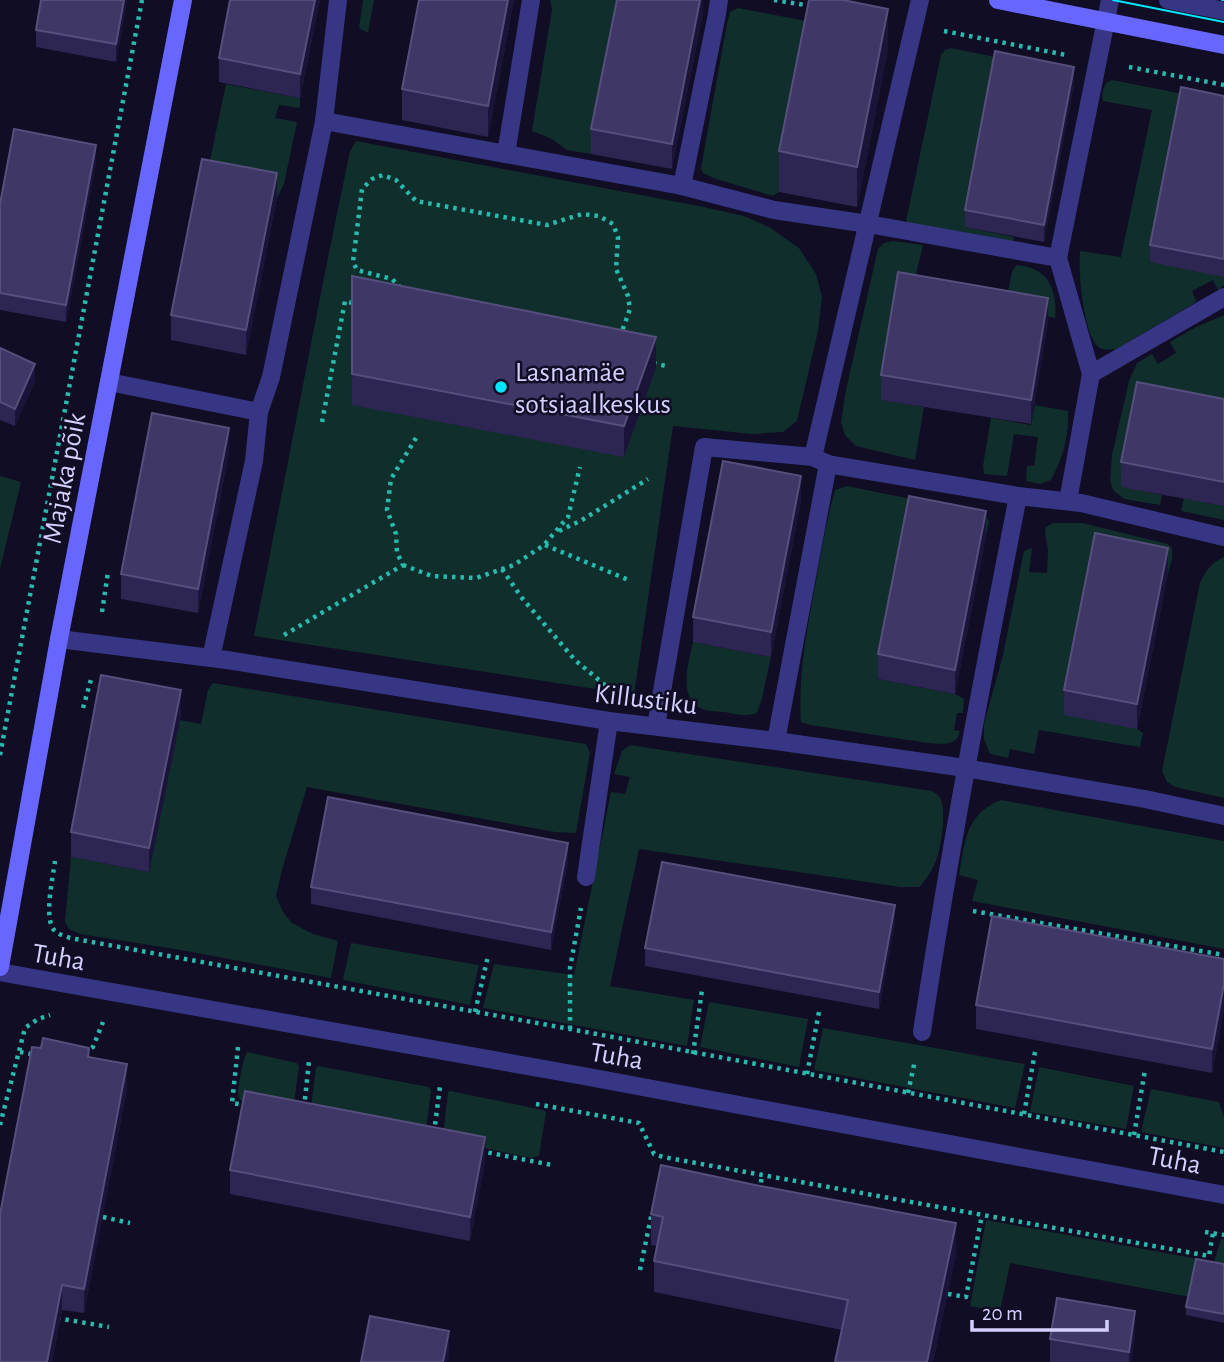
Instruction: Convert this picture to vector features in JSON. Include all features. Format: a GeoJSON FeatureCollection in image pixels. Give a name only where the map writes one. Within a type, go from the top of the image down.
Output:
{"type":"FeatureCollection","features":[{"type":"Feature","properties":{"kind":"street","name":"Majaka põik"},"geometry":{"type":"LineString","coordinates":[[0,970],[59,639],[183,0]]}},
{"type":"Feature","properties":{"kind":"street"},"geometry":{"type":"LineString","coordinates":[[212,658],[254,461],[259,412],[271,377],[324,121],[338,0]]}},
{"type":"Feature","properties":{"kind":"street"},"geometry":{"type":"LineString","coordinates":[[506,154],[531,0]]}},
{"type":"Feature","properties":{"kind":"street"},"geometry":{"type":"LineString","coordinates":[[682,186],[719,0]]}},
{"type":"Feature","properties":{"kind":"street"},"geometry":{"type":"LineString","coordinates":[[776,741],[820,461],[868,224],[920,0]]}},
{"type":"Feature","properties":{"kind":"street"},"geometry":{"type":"LineString","coordinates":[[998,0],[1224,45]]}},
{"type":"Feature","properties":{"kind":"street"},"geometry":{"type":"LineString","coordinates":[[1068,501],[1091,374],[1058,258],[1110,0]]}},
{"type":"Feature","properties":{"kind":"street"},"geometry":{"type":"LineString","coordinates":[[1168,0],[1224,11]]}},
{"type":"Feature","properties":{"kind":"street"},"geometry":{"type":"LineString","coordinates":[[324,121],[682,186],[774,210],[1058,258]]}},
{"type":"Feature","properties":{"kind":"street"},"geometry":{"type":"LineString","coordinates":[[1091,374],[1224,297]]}},
{"type":"Feature","properties":{"kind":"street"},"geometry":{"type":"LineString","coordinates":[[109,382],[259,412]]}},
{"type":"Feature","properties":{"kind":"street"},"geometry":{"type":"LineString","coordinates":[[651,726],[704,447],[820,461],[1018,496],[1081,503],[1224,537]]}},
{"type":"Feature","properties":{"kind":"street"},"geometry":{"type":"LineString","coordinates":[[922,1032],[965,768],[1018,496]]}},
{"type":"Feature","properties":{"kind":"street","name":"Killustiku"},"geometry":{"type":"LineString","coordinates":[[59,639],[212,658],[609,721],[965,768],[1145,799],[1224,816]]}},
{"type":"Feature","properties":{"kind":"street"},"geometry":{"type":"LineString","coordinates":[[586,877],[609,721]]}},
{"type":"Feature","properties":{"kind":"street","name":"Tuha"},"geometry":{"type":"LineString","coordinates":[[0,970],[1224,1195]]}},
{"type":"Feature","properties":{"kind":"path"},"geometry":{"type":"LineString","coordinates":[[0,755],[142,0]]}},
{"type":"Feature","properties":{"kind":"path"},"geometry":{"type":"LineString","coordinates":[[774,0],[823,9]]}},
{"type":"Feature","properties":{"kind":"path"},"geometry":{"type":"LineString","coordinates":[[915,25],[1224,85]]}},
{"type":"Feature","properties":{"kind":"path"},"geometry":{"type":"LineString","coordinates":[[404,297],[402,289],[392,279],[357,270],[353,262],[362,189],[372,179],[383,176],[396,180],[416,201],[547,225],[582,214],[599,216],[613,224],[618,237],[616,269],[628,296],[630,309],[620,337]]}},
{"type":"Feature","properties":{"kind":"path"},"geometry":{"type":"LineString","coordinates":[[322,422],[345,301],[356,304]]}},
{"type":"Feature","properties":{"kind":"path"},"geometry":{"type":"LineString","coordinates":[[653,363],[666,366]]}},
{"type":"Feature","properties":{"kind":"path"},"geometry":{"type":"LineString","coordinates":[[416,438],[391,479],[387,510],[396,534],[397,553],[403,565],[432,576],[477,578],[514,565],[544,545],[568,517],[580,467]]}},
{"type":"Feature","properties":{"kind":"path"},"geometry":{"type":"LineString","coordinates":[[555,533],[582,520],[648,479]]}},
{"type":"Feature","properties":{"kind":"path"},"geometry":{"type":"LineString","coordinates":[[544,545],[631,581]]}},
{"type":"Feature","properties":{"kind":"path"},"geometry":{"type":"LineString","coordinates":[[278,639],[403,565]]}},
{"type":"Feature","properties":{"kind":"path"},"geometry":{"type":"LineString","coordinates":[[80,717],[95,665],[109,567]]}},
{"type":"Feature","properties":{"kind":"path"},"geometry":{"type":"LineString","coordinates":[[502,569],[522,598],[575,660],[651,726]]}},
{"type":"Feature","properties":{"kind":"path"},"geometry":{"type":"LineString","coordinates":[[55,859],[49,917],[51,925],[59,934],[73,939],[1224,1152]]}},
{"type":"Feature","properties":{"kind":"path"},"geometry":{"type":"LineString","coordinates":[[570,1029],[570,968],[586,877]]}},
{"type":"Feature","properties":{"kind":"path"},"geometry":{"type":"LineString","coordinates":[[941,905],[1224,955]]}},
{"type":"Feature","properties":{"kind":"path"},"geometry":{"type":"LineString","coordinates":[[475,1012],[488,956]]}},
{"type":"Feature","properties":{"kind":"path"},"geometry":{"type":"LineString","coordinates":[[693,1054],[702,990]]}},
{"type":"Feature","properties":{"kind":"path"},"geometry":{"type":"LineString","coordinates":[[807,1074],[819,1012]]}},
{"type":"Feature","properties":{"kind":"path"},"geometry":{"type":"LineString","coordinates":[[0,1125],[26,1028],[38,1019],[54,1014]]}},
{"type":"Feature","properties":{"kind":"path"},"geometry":{"type":"LineString","coordinates":[[92,1020],[116,1024]]}},
{"type":"Feature","properties":{"kind":"path"},"geometry":{"type":"LineString","coordinates":[[82,1053],[93,1047],[103,1022]]}},
{"type":"Feature","properties":{"kind":"path"},"geometry":{"type":"LineString","coordinates":[[226,1045],[239,1047],[232,1103],[256,1107]]}},
{"type":"Feature","properties":{"kind":"path"},"geometry":{"type":"LineString","coordinates":[[20,1052],[40,1055]]}},
{"type":"Feature","properties":{"kind":"path"},"geometry":{"type":"LineString","coordinates":[[1024,1114],[1035,1052]]}},
{"type":"Feature","properties":{"kind":"path"},"geometry":{"type":"LineString","coordinates":[[298,1059],[309,1061],[303,1115]]}},
{"type":"Feature","properties":{"kind":"path"},"geometry":{"type":"LineString","coordinates":[[1134,1135],[1145,1070]]}},
{"type":"Feature","properties":{"kind":"path"},"geometry":{"type":"LineString","coordinates":[[433,1142],[440,1086],[450,1088]]}},
{"type":"Feature","properties":{"kind":"path"},"geometry":{"type":"LineString","coordinates":[[531,1103],[639,1123],[654,1154],[663,1157],[1209,1256],[1213,1233]]}},
{"type":"Feature","properties":{"kind":"path"},"geometry":{"type":"LineString","coordinates":[[472,1150],[552,1165]]}},
{"type":"Feature","properties":{"kind":"path"},"geometry":{"type":"LineString","coordinates":[[661,1169],[663,1157]]}},
{"type":"Feature","properties":{"kind":"path"},"geometry":{"type":"LineString","coordinates":[[759,1195],[762,1174]]}},
{"type":"Feature","properties":{"kind":"path"},"geometry":{"type":"LineString","coordinates":[[640,1270],[653,1207]]}},
{"type":"Feature","properties":{"kind":"path"},"geometry":{"type":"LineString","coordinates":[[947,1294],[966,1297],[982,1215]]}},
{"type":"Feature","properties":{"kind":"path"},"geometry":{"type":"LineString","coordinates":[[103,1217],[130,1223]]}},
{"type":"Feature","properties":{"kind":"path"},"geometry":{"type":"LineString","coordinates":[[1205,1232],[1224,1235]]}},
{"type":"Feature","properties":{"kind":"path"},"geometry":{"type":"LineString","coordinates":[[51,1317],[109,1327]]}},
{"type":"Feature","properties":{"kind":"green space"},"geometry":{"type":"Polygon","coordinates":[[[363,0],[374,0],[368,33],[359,28],[363,0]]]}},
{"type":"Feature","properties":{"kind":"green space"},"geometry":{"type":"Polygon","coordinates":[[[550,0],[621,0],[591,154],[567,150],[552,139],[532,131],[552,10],[550,0]]]}},
{"type":"Feature","properties":{"kind":"green space"},"geometry":{"type":"Polygon","coordinates":[[[738,8],[884,36],[888,49],[810,34],[779,192],[773,196],[716,179],[703,173],[701,168],[727,23],[730,12],[738,8]]]}},
{"type":"Feature","properties":{"kind":"green space"},"geometry":{"type":"Polygon","coordinates":[[[951,48],[1061,70],[1073,79],[1074,85],[995,69],[965,227],[1014,237],[1013,243],[909,225],[906,221],[941,55],[951,48]]]}},
{"type":"Feature","properties":{"kind":"green space"},"geometry":{"type":"Polygon","coordinates":[[[1112,80],[1224,102],[1224,285],[1218,290],[1213,280],[1192,291],[1196,301],[1193,304],[1116,349],[1106,350],[1094,342],[1089,331],[1081,287],[1080,251],[1121,257],[1152,110],[1103,101],[1104,86],[1112,80]]]}},
{"type":"Feature","properties":{"kind":"green space"},"geometry":{"type":"Polygon","coordinates":[[[226,84],[300,98],[300,108],[279,105],[275,118],[297,122],[284,184],[277,198],[205,184],[226,84]]]}},
{"type":"Feature","properties":{"kind":"green space"},"geometry":{"type":"Polygon","coordinates":[[[356,141],[744,216],[769,227],[799,248],[816,274],[822,297],[818,331],[797,421],[783,432],[752,434],[673,426],[634,695],[254,636],[326,267],[350,151],[356,141]]]}},
{"type":"Feature","properties":{"kind":"green space"},"geometry":{"type":"Polygon","coordinates":[[[893,241],[923,245],[881,399],[924,407],[915,460],[856,446],[845,435],[841,422],[878,249],[884,243],[893,241]]]}},
{"type":"Feature","properties":{"kind":"green space"},"geometry":{"type":"Polygon","coordinates":[[[1016,265],[1034,269],[1047,279],[1054,295],[1055,318],[1005,306],[1016,265]]]}},
{"type":"Feature","properties":{"kind":"green space"},"geometry":{"type":"Polygon","coordinates":[[[1224,315],[1224,423],[1121,486],[1162,495],[1160,505],[1124,499],[1113,490],[1110,480],[1112,455],[1129,381],[1137,363],[1152,354],[1158,364],[1176,353],[1170,342],[1224,315]]]}},
{"type":"Feature","properties":{"kind":"green space"},"geometry":{"type":"Polygon","coordinates":[[[1035,405],[1068,411],[1064,447],[1051,480],[1040,484],[1026,481],[1027,466],[1034,466],[1038,437],[1014,434],[1007,476],[984,474],[991,418],[1031,425],[1035,405]]]}},
{"type":"Feature","properties":{"kind":"green space"},"geometry":{"type":"Polygon","coordinates":[[[0,476],[21,482],[0,569],[0,476]]]}},
{"type":"Feature","properties":{"kind":"green space"},"geometry":{"type":"Polygon","coordinates":[[[847,486],[985,514],[989,522],[986,536],[909,521],[878,679],[955,694],[964,699],[963,713],[957,713],[954,730],[960,731],[952,742],[928,743],[801,722],[803,656],[823,540],[835,490],[847,486]]]}},
{"type":"Feature","properties":{"kind":"green space"},"geometry":{"type":"Polygon","coordinates":[[[1184,498],[1224,506],[1224,520],[1181,511],[1184,498]]]}},
{"type":"Feature","properties":{"kind":"green space"},"geometry":{"type":"Polygon","coordinates":[[[1053,523],[1082,523],[1168,544],[1172,548],[1168,573],[1095,558],[1137,729],[1143,733],[1140,747],[1039,730],[1034,754],[1010,749],[1008,758],[990,754],[984,739],[984,724],[1003,655],[1024,551],[1032,548],[1029,572],[1047,573],[1048,550],[1045,533],[1046,527],[1053,523]]]}},
{"type":"Feature","properties":{"kind":"green space"},"geometry":{"type":"Polygon","coordinates":[[[1224,557],[1224,798],[1175,787],[1167,782],[1162,771],[1200,583],[1209,568],[1224,557]]]}},
{"type":"Feature","properties":{"kind":"green space"},"geometry":{"type":"Polygon","coordinates":[[[693,642],[771,657],[757,713],[740,715],[706,710],[691,701],[687,676],[693,642]]]}},
{"type":"Feature","properties":{"kind":"green space"},"geometry":{"type":"Polygon","coordinates":[[[213,683],[586,744],[590,753],[576,833],[555,832],[307,787],[276,896],[283,912],[292,923],[313,934],[338,941],[331,978],[80,934],[69,929],[65,922],[71,857],[149,872],[180,720],[201,724],[208,690],[213,683]]]}},
{"type":"Feature","properties":{"kind":"green space"},"geometry":{"type":"Polygon","coordinates":[[[630,745],[932,791],[939,797],[943,811],[942,837],[937,858],[930,874],[919,887],[901,887],[639,849],[610,986],[694,1000],[687,1046],[483,1008],[494,964],[574,975],[611,792],[625,794],[630,777],[614,774],[622,751],[630,745]]]}},
{"type":"Feature","properties":{"kind":"green space"},"geometry":{"type":"Polygon","coordinates":[[[1001,800],[1224,841],[1224,949],[972,901],[978,880],[959,875],[965,840],[973,821],[980,813],[1001,800]]]}},
{"type":"Feature","properties":{"kind":"green space"},"geometry":{"type":"Polygon","coordinates":[[[351,943],[479,965],[470,1005],[343,980],[351,943]]]}},
{"type":"Feature","properties":{"kind":"green space"},"geometry":{"type":"Polygon","coordinates":[[[709,1002],[808,1019],[799,1067],[700,1047],[709,1002]]]}},
{"type":"Feature","properties":{"kind":"green space"},"geometry":{"type":"Polygon","coordinates":[[[823,1028],[1025,1064],[1015,1108],[814,1070],[823,1028]]]}},
{"type":"Feature","properties":{"kind":"green space"},"geometry":{"type":"Polygon","coordinates":[[[247,1052],[297,1063],[299,1066],[294,1103],[244,1102],[240,1099],[239,1083],[247,1052]]]}},
{"type":"Feature","properties":{"kind":"green space"},"geometry":{"type":"Polygon","coordinates":[[[318,1066],[429,1087],[431,1090],[426,1131],[311,1108],[318,1066]]]}},
{"type":"Feature","properties":{"kind":"green space"},"geometry":{"type":"Polygon","coordinates":[[[1039,1067],[1134,1086],[1126,1129],[1030,1112],[1039,1067]]]}},
{"type":"Feature","properties":{"kind":"green space"},"geometry":{"type":"Polygon","coordinates":[[[1151,1089],[1219,1102],[1224,1117],[1224,1148],[1141,1132],[1151,1089]]]}},
{"type":"Feature","properties":{"kind":"green space"},"geometry":{"type":"Polygon","coordinates":[[[450,1091],[546,1112],[539,1156],[531,1158],[446,1140],[443,1135],[450,1091]]]}},
{"type":"Feature","properties":{"kind":"green space"},"geometry":{"type":"Polygon","coordinates":[[[986,1220],[1214,1262],[1221,1239],[1224,1239],[1224,1273],[1190,1297],[1010,1263],[1000,1312],[970,1306],[986,1220]]]}},
{"type":"Feature","properties":{"kind":"building"},"geometry":{"type":"Polygon","coordinates":[[[41,0],[124,0],[116,44],[36,30],[41,0]]]}},
{"type":"Feature","properties":{"kind":"building"},"geometry":{"type":"Polygon","coordinates":[[[230,0],[315,0],[300,74],[219,58],[230,0]]]}},
{"type":"Feature","properties":{"kind":"building"},"geometry":{"type":"Polygon","coordinates":[[[419,0],[508,0],[488,106],[402,89],[419,0]]]}},
{"type":"Feature","properties":{"kind":"building"},"geometry":{"type":"Polygon","coordinates":[[[617,0],[700,0],[672,144],[591,129],[617,0]]]}},
{"type":"Feature","properties":{"kind":"building"},"geometry":{"type":"Polygon","coordinates":[[[809,0],[843,0],[888,9],[857,167],[779,151],[809,0]]]}},
{"type":"Feature","properties":{"kind":"building"},"geometry":{"type":"Polygon","coordinates":[[[995,51],[1074,67],[1044,225],[965,210],[995,51]]]}},
{"type":"Feature","properties":{"kind":"building"},"geometry":{"type":"Polygon","coordinates":[[[1181,87],[1224,96],[1224,259],[1150,245],[1181,87]]]}},
{"type":"Feature","properties":{"kind":"building"},"geometry":{"type":"Polygon","coordinates":[[[14,129],[96,145],[66,305],[0,293],[0,204],[14,129]]]}},
{"type":"Feature","properties":{"kind":"building"},"geometry":{"type":"Polygon","coordinates":[[[202,159],[277,173],[246,330],[171,315],[202,159]]]}},
{"type":"Feature","properties":{"kind":"building"},"geometry":{"type":"Polygon","coordinates":[[[898,272],[1048,298],[1031,400],[881,375],[898,272]]]}},
{"type":"Feature","properties":{"kind":"building","name":"Lasnamäe sotsiaalkeskus"},"geometry":{"type":"Polygon","coordinates":[[[352,276],[656,337],[624,426],[352,374],[352,276]]]}},
{"type":"Feature","properties":{"kind":"building"},"geometry":{"type":"Polygon","coordinates":[[[0,348],[35,364],[15,409],[0,402],[0,348]]]}},
{"type":"Feature","properties":{"kind":"building"},"geometry":{"type":"Polygon","coordinates":[[[1137,382],[1224,399],[1224,482],[1121,462],[1137,382]]]}},
{"type":"Feature","properties":{"kind":"building"},"geometry":{"type":"Polygon","coordinates":[[[152,413],[229,428],[198,589],[121,574],[152,413]]]}},
{"type":"Feature","properties":{"kind":"building"},"geometry":{"type":"Polygon","coordinates":[[[723,461],[801,476],[771,632],[693,617],[723,461]]]}},
{"type":"Feature","properties":{"kind":"building"},"geometry":{"type":"Polygon","coordinates":[[[909,496],[986,511],[955,670],[878,654],[909,496]]]}},
{"type":"Feature","properties":{"kind":"building"},"geometry":{"type":"Polygon","coordinates":[[[1095,533],[1168,548],[1137,704],[1064,690],[1095,533]]]}},
{"type":"Feature","properties":{"kind":"building"},"geometry":{"type":"Polygon","coordinates":[[[101,675],[181,690],[149,848],[71,832],[101,675]]]}},
{"type":"Feature","properties":{"kind":"building"},"geometry":{"type":"Polygon","coordinates":[[[328,797],[568,843],[551,932],[311,887],[328,797]]]}},
{"type":"Feature","properties":{"kind":"building"},"geometry":{"type":"Polygon","coordinates":[[[662,862],[895,905],[879,992],[645,948],[662,862]]]}},
{"type":"Feature","properties":{"kind":"building"},"geometry":{"type":"Polygon","coordinates":[[[992,916],[1224,959],[1224,984],[1212,1049],[976,1005],[992,916]]]}},
{"type":"Feature","properties":{"kind":"building"},"geometry":{"type":"Polygon","coordinates":[[[43,1038],[89,1048],[88,1057],[127,1064],[84,1289],[62,1285],[47,1362],[0,1362],[0,1214],[32,1047],[41,1048],[43,1038]]]}},
{"type":"Feature","properties":{"kind":"building"},"geometry":{"type":"Polygon","coordinates":[[[245,1091],[485,1137],[470,1217],[230,1170],[245,1091]]]}},
{"type":"Feature","properties":{"kind":"building"},"geometry":{"type":"Polygon","coordinates":[[[661,1165],[956,1223],[927,1362],[835,1362],[848,1300],[654,1261],[663,1217],[651,1214],[661,1165]]]}},
{"type":"Feature","properties":{"kind":"building"},"geometry":{"type":"Polygon","coordinates":[[[1196,1259],[1224,1264],[1224,1314],[1186,1307],[1196,1259]]]}},
{"type":"Feature","properties":{"kind":"building"},"geometry":{"type":"Polygon","coordinates":[[[1057,1298],[1135,1311],[1129,1352],[1050,1339],[1057,1298]]]}},
{"type":"Feature","properties":{"kind":"building"},"geometry":{"type":"Polygon","coordinates":[[[370,1316],[449,1331],[443,1362],[361,1362],[370,1316]]]}},
{"type":"Feature","properties":{"kind":"tram line"},"geometry":{"type":"LineString","coordinates":[[1113,0],[1224,22]]}},
{"type":"Feature","properties":{"kind":"place","name":"Lasnamäe sotsiaalkeskus"},"geometry":{"type":"Point","coordinates":[501,387]}}]}
